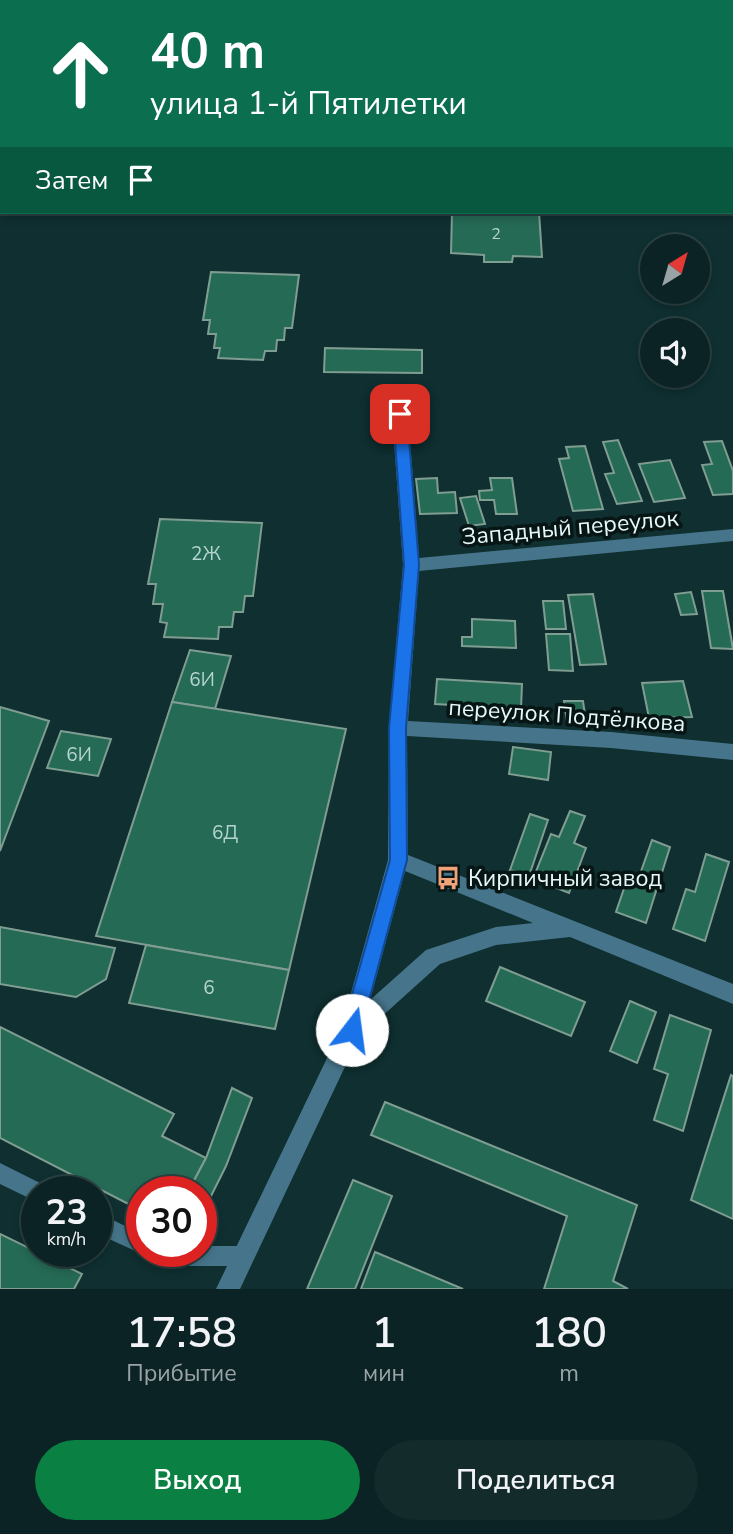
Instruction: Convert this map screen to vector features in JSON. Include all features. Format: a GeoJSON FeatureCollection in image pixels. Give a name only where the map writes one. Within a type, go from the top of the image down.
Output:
{"type":"FeatureCollection","features":[{"type":"Feature","properties":{"kind":"street"},"geometry":{"type":"LineString","coordinates":[[228,1289],[352,1030],[398,860],[398,728],[411,565],[400,414]]}},
{"type":"Feature","properties":{"kind":"street","name":"Западный переулок"},"geometry":{"type":"LineString","coordinates":[[411,565],[733,535]]}},
{"type":"Feature","properties":{"kind":"street","name":"переулок Подтёлкова"},"geometry":{"type":"LineString","coordinates":[[398,728],[611,740],[733,752]]}},
{"type":"Feature","properties":{"kind":"street"},"geometry":{"type":"LineString","coordinates":[[398,860],[733,994]]}},
{"type":"Feature","properties":{"kind":"street"},"geometry":{"type":"LineString","coordinates":[[352,1030],[433,957],[496,936],[570,928]]}},
{"type":"Feature","properties":{"kind":"lane"},"geometry":{"type":"LineString","coordinates":[[0,1173],[21,1184]]}},
{"type":"Feature","properties":{"kind":"lane"},"geometry":{"type":"LineString","coordinates":[[217,1256],[243,1256]]}},
{"type":"Feature","properties":{"kind":"building"},"geometry":{"type":"Polygon","coordinates":[[[452,214],[539,214],[542,257],[513,256],[512,262],[484,262],[484,255],[451,253],[452,214]]]}},
{"type":"Feature","properties":{"kind":"building"},"geometry":{"type":"Polygon","coordinates":[[[211,272],[299,275],[292,328],[285,328],[284,340],[277,340],[276,351],[265,351],[263,360],[218,358],[220,348],[214,348],[216,334],[208,334],[210,320],[203,320],[211,272]]]}},
{"type":"Feature","properties":{"kind":"building"},"geometry":{"type":"Polygon","coordinates":[[[325,348],[422,350],[422,373],[324,372],[325,348]]]}},
{"type":"Feature","properties":{"kind":"building"},"geometry":{"type":"Polygon","coordinates":[[[618,440],[642,501],[617,504],[605,474],[614,473],[603,442],[618,440]]]}},
{"type":"Feature","properties":{"kind":"building"},"geometry":{"type":"Polygon","coordinates":[[[722,441],[733,471],[733,494],[713,495],[702,465],[712,464],[704,442],[722,441]]]}},
{"type":"Feature","properties":{"kind":"building"},"geometry":{"type":"Polygon","coordinates":[[[585,446],[603,509],[573,511],[559,459],[569,458],[566,447],[585,446]]]}},
{"type":"Feature","properties":{"kind":"building"},"geometry":{"type":"Polygon","coordinates":[[[670,460],[685,498],[654,502],[639,464],[670,460]]]}},
{"type":"Feature","properties":{"kind":"building"},"geometry":{"type":"Polygon","coordinates":[[[437,478],[438,493],[455,492],[457,513],[420,514],[416,479],[437,478]]]}},
{"type":"Feature","properties":{"kind":"building"},"geometry":{"type":"Polygon","coordinates":[[[490,478],[512,478],[517,514],[496,514],[494,500],[480,500],[479,491],[492,490],[490,478]]]}},
{"type":"Feature","properties":{"kind":"building"},"geometry":{"type":"Polygon","coordinates":[[[476,496],[485,524],[469,526],[460,498],[476,496]]]}},
{"type":"Feature","properties":{"kind":"building"},"geometry":{"type":"Polygon","coordinates":[[[160,519],[262,523],[253,596],[245,596],[243,612],[234,612],[232,627],[219,627],[218,639],[164,637],[167,623],[160,622],[163,604],[153,604],[156,584],[148,584],[160,519]]]}},
{"type":"Feature","properties":{"kind":"building"},"geometry":{"type":"Polygon","coordinates":[[[702,591],[723,591],[733,649],[711,648],[702,591]]]}},
{"type":"Feature","properties":{"kind":"building"},"geometry":{"type":"Polygon","coordinates":[[[691,592],[697,614],[681,615],[675,594],[691,592]]]}},
{"type":"Feature","properties":{"kind":"building"},"geometry":{"type":"Polygon","coordinates":[[[593,594],[606,664],[580,665],[568,595],[593,594]]]}},
{"type":"Feature","properties":{"kind":"building"},"geometry":{"type":"Polygon","coordinates":[[[543,601],[563,601],[566,629],[546,629],[543,601]]]}},
{"type":"Feature","properties":{"kind":"building"},"geometry":{"type":"Polygon","coordinates":[[[472,619],[515,621],[516,648],[462,646],[462,637],[472,637],[472,619]]]}},
{"type":"Feature","properties":{"kind":"building"},"geometry":{"type":"Polygon","coordinates":[[[546,634],[570,634],[573,671],[549,670],[546,634]]]}},
{"type":"Feature","properties":{"kind":"building"},"geometry":{"type":"Polygon","coordinates":[[[190,650],[231,656],[215,709],[172,702],[190,650]]]}},
{"type":"Feature","properties":{"kind":"building"},"geometry":{"type":"Polygon","coordinates":[[[437,679],[522,684],[521,709],[435,704],[437,679]]]}},
{"type":"Feature","properties":{"kind":"building"},"geometry":{"type":"Polygon","coordinates":[[[683,681],[692,717],[649,718],[642,683],[683,681]]]}},
{"type":"Feature","properties":{"kind":"building"},"geometry":{"type":"Polygon","coordinates":[[[564,701],[583,701],[586,722],[567,722],[564,701]]]}},
{"type":"Feature","properties":{"kind":"building"},"geometry":{"type":"Polygon","coordinates":[[[172,702],[346,729],[289,970],[96,936],[172,702]]]}},
{"type":"Feature","properties":{"kind":"building"},"geometry":{"type":"Polygon","coordinates":[[[0,707],[49,721],[0,851],[0,707]]]}},
{"type":"Feature","properties":{"kind":"building"},"geometry":{"type":"Polygon","coordinates":[[[61,731],[111,739],[98,776],[47,768],[61,731]]]}},
{"type":"Feature","properties":{"kind":"building"},"geometry":{"type":"Polygon","coordinates":[[[513,747],[551,752],[548,780],[509,774],[513,747]]]}},
{"type":"Feature","properties":{"kind":"building"},"geometry":{"type":"Polygon","coordinates":[[[570,811],[585,816],[574,843],[586,848],[569,893],[533,879],[551,834],[559,837],[570,811]]]}},
{"type":"Feature","properties":{"kind":"building"},"geometry":{"type":"Polygon","coordinates":[[[530,814],[548,820],[529,876],[510,870],[530,814]]]}},
{"type":"Feature","properties":{"kind":"building"},"geometry":{"type":"Polygon","coordinates":[[[652,840],[670,847],[646,923],[616,912],[629,874],[639,877],[652,840]]]}},
{"type":"Feature","properties":{"kind":"building"},"geometry":{"type":"Polygon","coordinates":[[[706,854],[729,862],[705,941],[673,929],[686,889],[695,892],[706,854]]]}},
{"type":"Feature","properties":{"kind":"building"},"geometry":{"type":"Polygon","coordinates":[[[0,927],[115,948],[106,979],[76,997],[0,984],[0,927]]]}},
{"type":"Feature","properties":{"kind":"building"},"geometry":{"type":"Polygon","coordinates":[[[146,945],[289,970],[275,1029],[129,1003],[146,945]]]}},
{"type":"Feature","properties":{"kind":"building"},"geometry":{"type":"Polygon","coordinates":[[[500,967],[585,1002],[571,1036],[486,1001],[500,967]]]}},
{"type":"Feature","properties":{"kind":"building"},"geometry":{"type":"Polygon","coordinates":[[[630,1001],[656,1012],[637,1063],[610,1051],[630,1001]]]}},
{"type":"Feature","properties":{"kind":"building"},"geometry":{"type":"Polygon","coordinates":[[[670,1015],[711,1030],[683,1131],[654,1120],[668,1074],[654,1069],[670,1015]]]}},
{"type":"Feature","properties":{"kind":"building"},"geometry":{"type":"Polygon","coordinates":[[[0,1027],[174,1114],[162,1136],[206,1158],[196,1176],[126,1176],[126,1203],[112,1196],[112,1176],[74,1176],[0,1138],[0,1027]]]}},
{"type":"Feature","properties":{"kind":"building"},"geometry":{"type":"Polygon","coordinates":[[[731,1075],[733,1076],[733,1219],[691,1200],[731,1075]]]}},
{"type":"Feature","properties":{"kind":"building"},"geometry":{"type":"Polygon","coordinates":[[[232,1088],[252,1098],[217,1184],[217,1176],[196,1176],[232,1088]]]}},
{"type":"Feature","properties":{"kind":"building"},"geometry":{"type":"Polygon","coordinates":[[[385,1102],[637,1205],[613,1281],[628,1289],[544,1289],[567,1216],[371,1135],[385,1102]]]}},
{"type":"Feature","properties":{"kind":"building"},"geometry":{"type":"Polygon","coordinates":[[[353,1180],[392,1196],[355,1289],[307,1289],[353,1180]]]}},
{"type":"Feature","properties":{"kind":"building"},"geometry":{"type":"Polygon","coordinates":[[[0,1234],[21,1244],[21,1267],[68,1267],[82,1274],[74,1289],[0,1289],[0,1234]]]}},
{"type":"Feature","properties":{"kind":"building"},"geometry":{"type":"Polygon","coordinates":[[[375,1252],[463,1289],[361,1289],[375,1252]]]}},
{"type":"Feature","properties":{"kind":"place","name":"Кирпичный завод"},"geometry":{"type":"Point","coordinates":[448,878]}},
{"type":"Feature","properties":{"kind":"route"},"geometry":{"type":"LineString","coordinates":[[352,1030],[398,860],[398,728],[411,565],[400,414]]}}]}
